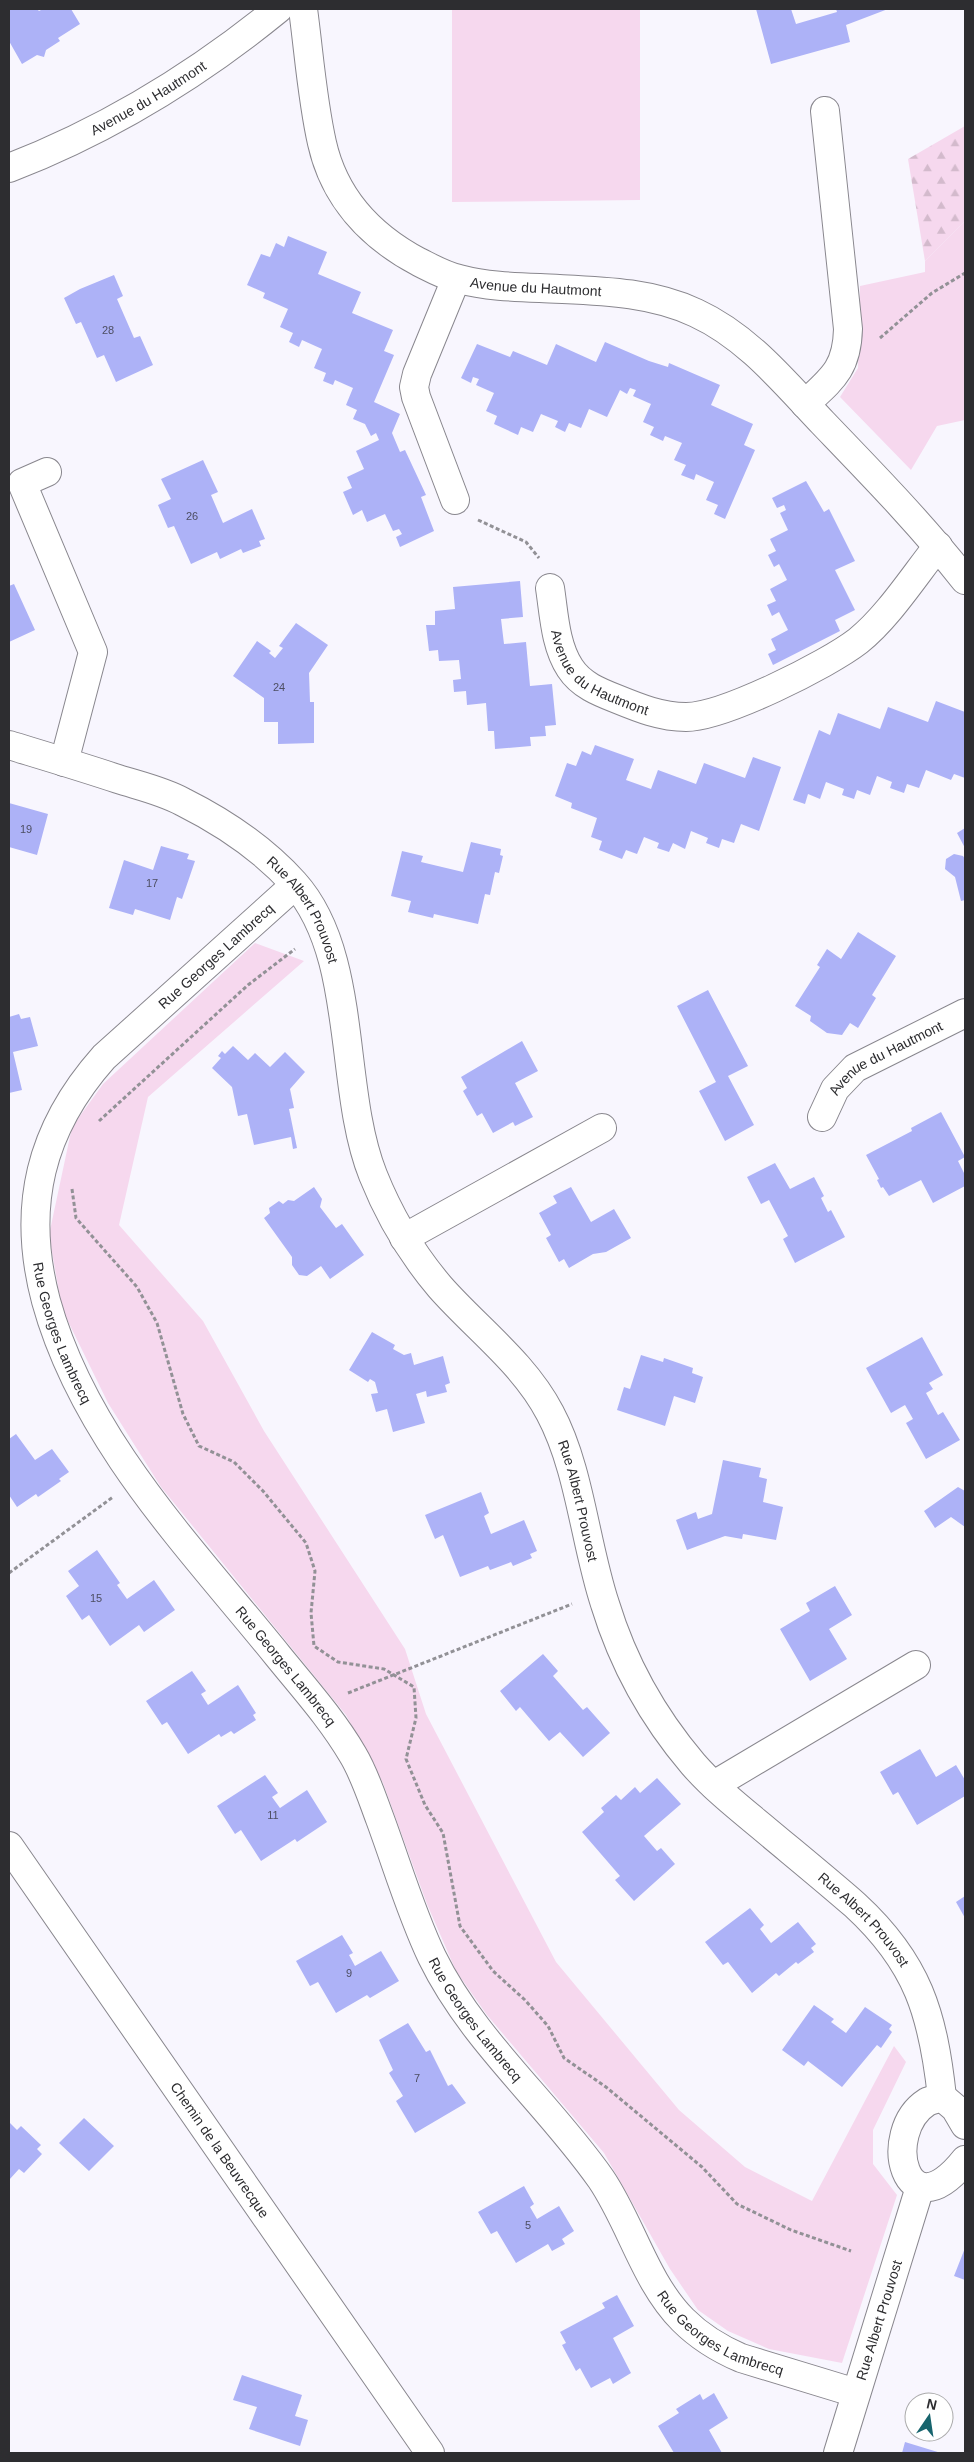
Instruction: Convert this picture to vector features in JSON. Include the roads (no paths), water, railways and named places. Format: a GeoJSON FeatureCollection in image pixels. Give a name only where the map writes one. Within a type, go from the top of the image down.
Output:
{"type":"FeatureCollection","features":[{"type":"Feature","properties":{"kind":"street","name":"Avenue du Hautmont"},"geometry":{"type":"LineString","coordinates":[[9,168],[77,139],[148,101],[220,53],[278,9]]}},
{"type":"Feature","properties":{"kind":"street","name":"Avenue du Hautmont"},"geometry":{"type":"LineString","coordinates":[[303,9],[321,142],[337,185],[349,205],[383,240],[416,260],[456,279],[509,286],[620,293],[657,298],[699,314],[736,336],[751,348],[911,514],[965,580]]}},
{"type":"Feature","properties":{"kind":"street"},"geometry":{"type":"LineString","coordinates":[[805,404],[836,376],[844,362],[848,344],[848,329],[824,111]]}},
{"type":"Feature","properties":{"kind":"street","name":"Avenue du Hautmont"},"geometry":{"type":"LineString","coordinates":[[454,500],[414,387],[417,374],[456,279]]}},
{"type":"Feature","properties":{"kind":"street"},"geometry":{"type":"LineString","coordinates":[[47,472],[15,486],[93,652],[64,762]]}},
{"type":"Feature","properties":{"kind":"street","name":"Avenue du Hautmont"},"geometry":{"type":"LineString","coordinates":[[550,588],[563,653],[580,680],[595,690],[644,710],[666,716],[688,717],[708,714],[727,708],[808,672],[838,656],[860,640],[879,620],[938,546]]}},
{"type":"Feature","properties":{"kind":"street","name":"Rue Albert Prouvost"},"geometry":{"type":"LineString","coordinates":[[9,744],[182,801],[263,854],[295,885],[310,904],[322,929],[330,955],[345,1021],[355,1105],[362,1142],[374,1176],[404,1238],[441,1288],[523,1373],[551,1414],[568,1462],[601,1592],[620,1646],[645,1696],[678,1746],[695,1767],[871,1919],[898,1952],[921,1991],[929,2016],[938,2060],[942,2098]]}},
{"type":"Feature","properties":{"kind":"street","name":"Rue Georges Lambrecq"},"geometry":{"type":"LineString","coordinates":[[295,885],[104,1057],[87,1076],[62,1114],[42,1162],[35,1211],[35,1234],[36,1256],[47,1304],[65,1355],[91,1409],[137,1479],[317,1705],[354,1757],[365,1780],[421,1930],[433,1958],[458,2003],[472,2023],[554,2118],[603,2182],[668,2301],[683,2320],[724,2350],[741,2358],[856,2393]]}},
{"type":"Feature","properties":{"kind":"street","name":"Avenue du Hautmont"},"geometry":{"type":"LineString","coordinates":[[822,1117],[835,1089],[855,1068],[965,1012]]}},
{"type":"Feature","properties":{"kind":"street"},"geometry":{"type":"LineString","coordinates":[[404,1238],[602,1128]]}},
{"type":"Feature","properties":{"kind":"street"},"geometry":{"type":"LineString","coordinates":[[714,1785],[916,1665]]}},
{"type":"Feature","properties":{"kind":"street","name":"Chemin de la Beuvrecque"},"geometry":{"type":"LineString","coordinates":[[9,1846],[430,2453]]}},
{"type":"Feature","properties":{"kind":"street"},"geometry":{"type":"LineString","coordinates":[[965,2125],[955,2108],[942,2098],[927,2102],[911,2118],[904,2137],[905,2170],[911,2180],[920,2187],[938,2186],[955,2174],[965,2160]]}},
{"type":"Feature","properties":{"kind":"street","name":"Rue Albert Prouvost"},"geometry":{"type":"LineString","coordinates":[[838,2453],[920,2187]]}}]}
